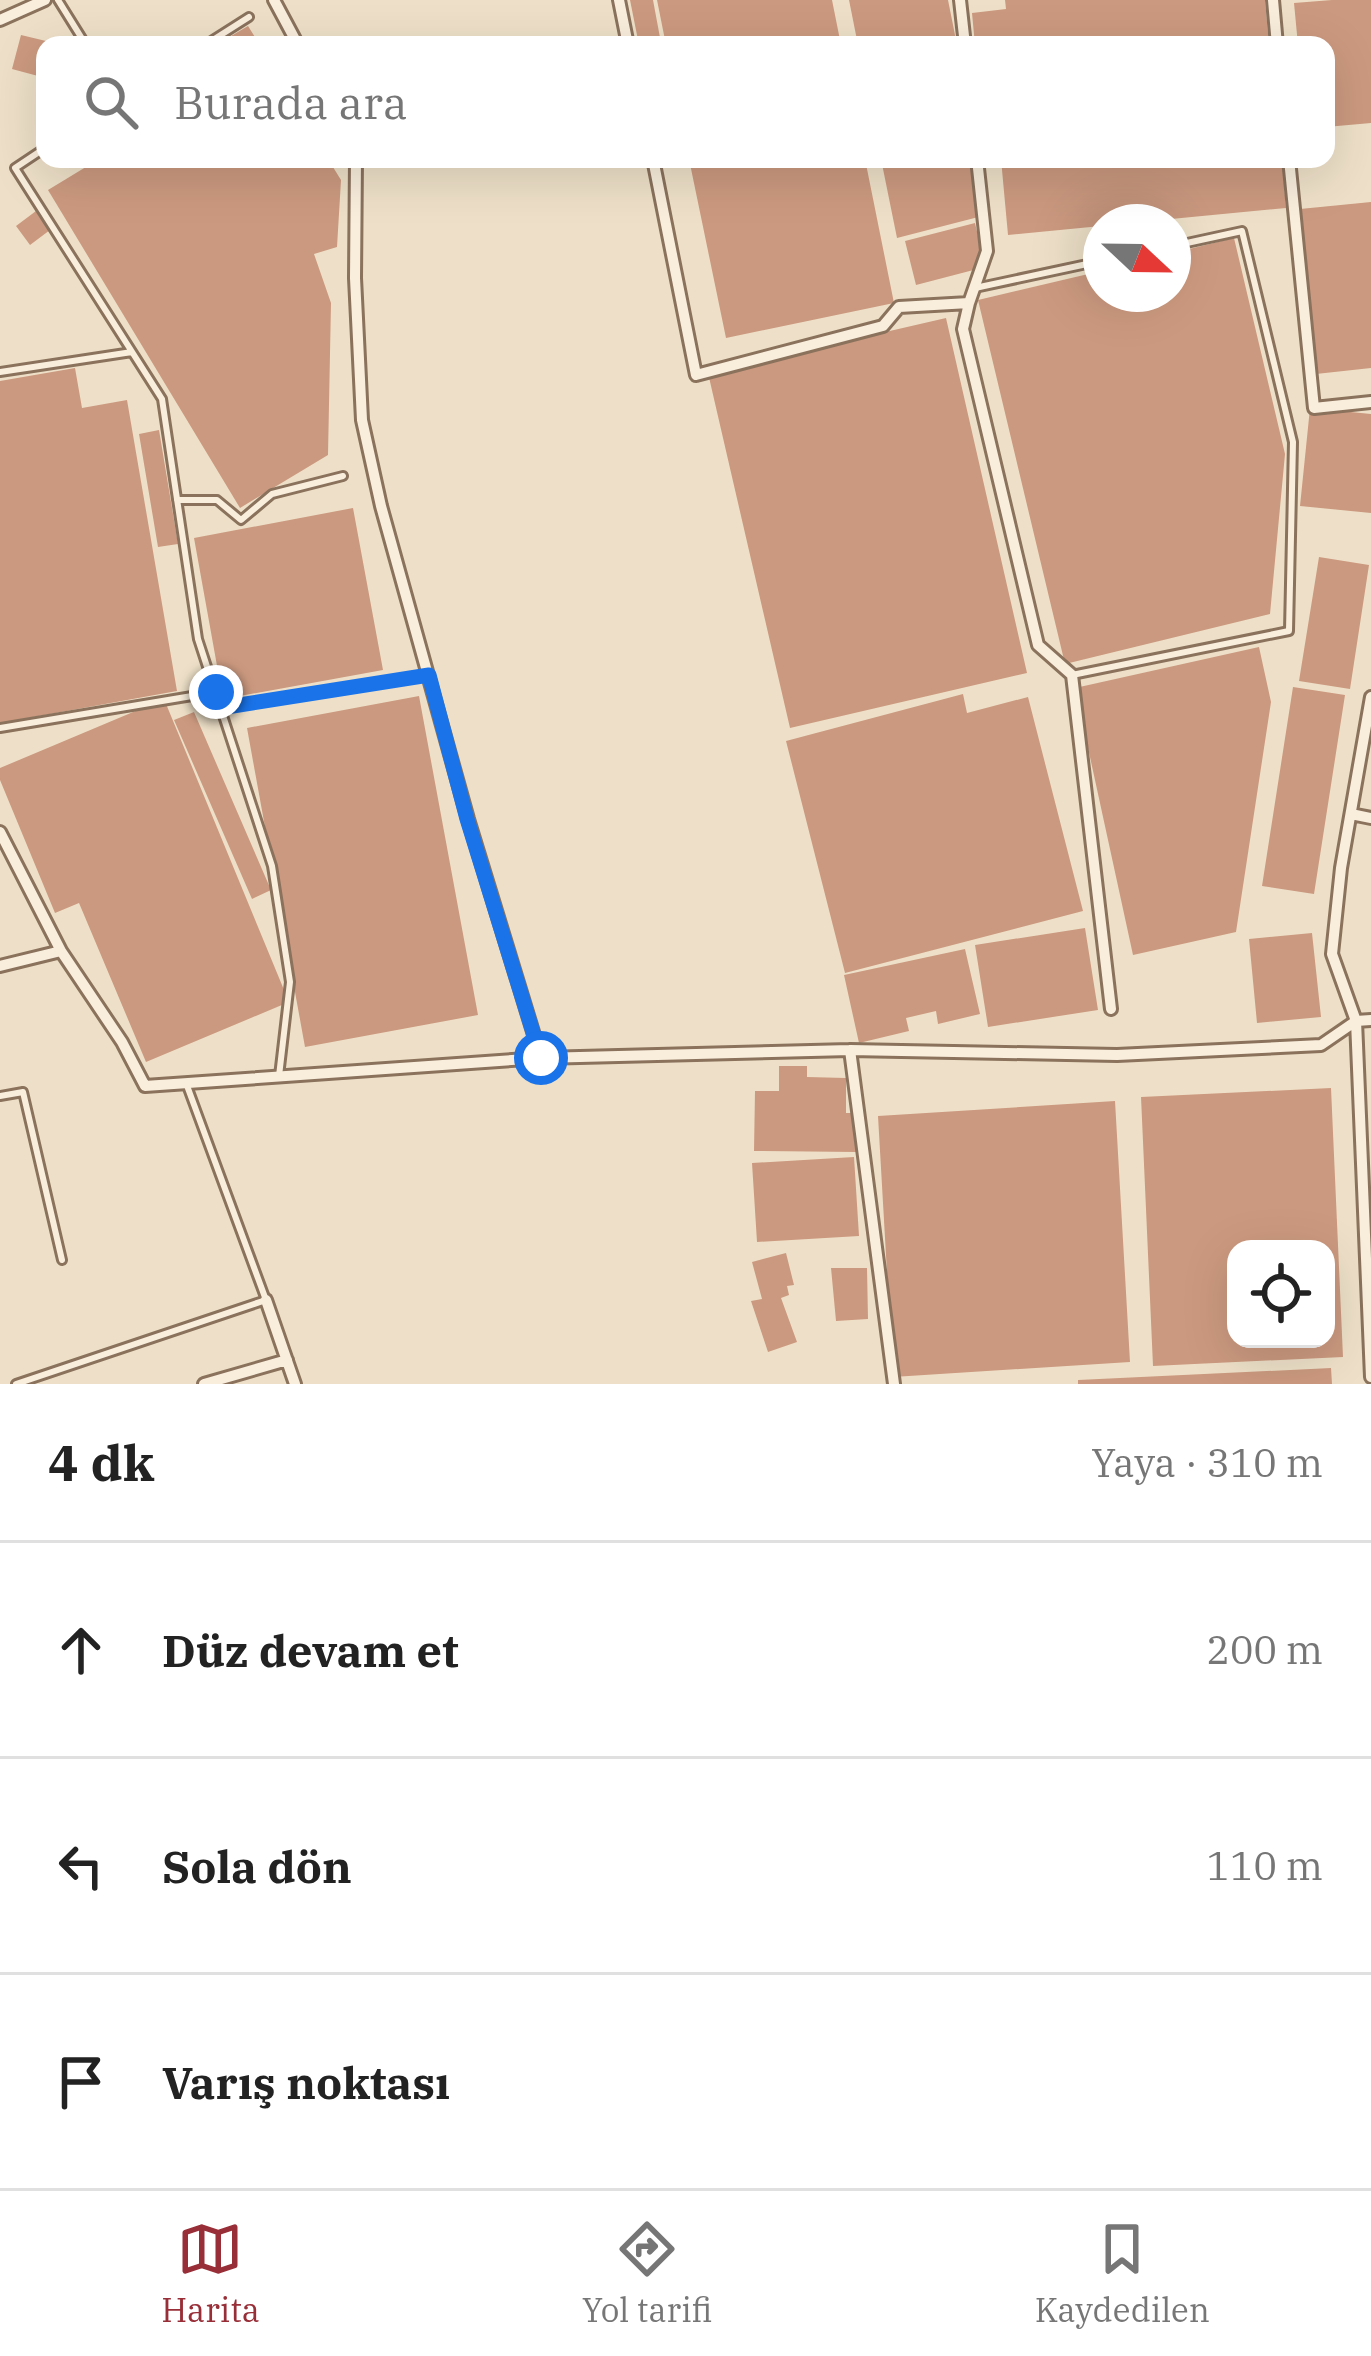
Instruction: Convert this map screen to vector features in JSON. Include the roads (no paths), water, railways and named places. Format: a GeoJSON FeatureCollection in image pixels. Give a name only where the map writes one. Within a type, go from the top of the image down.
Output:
{"type":"FeatureCollection","features":[{"type":"Feature","properties":{"kind":"street"},"geometry":{"type":"LineString","coordinates":[[0,20],[45,0]]}},
{"type":"Feature","properties":{"kind":"street"},"geometry":{"type":"LineString","coordinates":[[274,0],[293,36]]}},
{"type":"Feature","properties":{"kind":"street"},"geometry":{"type":"LineString","coordinates":[[619,0],[626,36]]}},
{"type":"Feature","properties":{"kind":"street"},"geometry":{"type":"LineString","coordinates":[[960,0],[964,36]]}},
{"type":"Feature","properties":{"kind":"street"},"geometry":{"type":"LineString","coordinates":[[1273,0],[1276,36]]}},
{"type":"Feature","properties":{"kind":"street"},"geometry":{"type":"LineString","coordinates":[[356,168],[362,420],[467,819],[541,1058]]}},
{"type":"Feature","properties":{"kind":"street"},"geometry":{"type":"LineString","coordinates":[[655,168],[696,375],[883,326],[899,307],[969,303]]}},
{"type":"Feature","properties":{"kind":"street"},"geometry":{"type":"LineString","coordinates":[[978,168],[987,250],[963,329],[1038,645],[1072,675],[1111,1009]]}},
{"type":"Feature","properties":{"kind":"street"},"geometry":{"type":"LineString","coordinates":[[1290,168],[1314,408],[1371,402]]}},
{"type":"Feature","properties":{"kind":"street"},"geometry":{"type":"LineString","coordinates":[[1371,698],[1331,954],[1356,1021],[1371,1376]]}},
{"type":"Feature","properties":{"kind":"street"},"geometry":{"type":"LineString","coordinates":[[1351,814],[1371,818]]}},
{"type":"Feature","properties":{"kind":"street"},"geometry":{"type":"LineString","coordinates":[[0,832],[61,951],[122,1042],[145,1086],[541,1058],[850,1050],[1117,1054],[1321,1045],[1356,1021],[1371,1020]]}},
{"type":"Feature","properties":{"kind":"street"},"geometry":{"type":"LineString","coordinates":[[0,966],[61,951]]}},
{"type":"Feature","properties":{"kind":"street"},"geometry":{"type":"LineString","coordinates":[[850,1050],[894,1384]]}},
{"type":"Feature","properties":{"kind":"street"},"geometry":{"type":"LineString","coordinates":[[266,1300],[295,1384]]}},
{"type":"Feature","properties":{"kind":"street"},"geometry":{"type":"LineString","coordinates":[[204,1384],[286,1360]]}},
{"type":"Feature","properties":{"kind":"lane"},"geometry":{"type":"LineString","coordinates":[[58,0],[80,36]]}},
{"type":"Feature","properties":{"kind":"lane"},"geometry":{"type":"LineString","coordinates":[[219,36],[249,16]]}},
{"type":"Feature","properties":{"kind":"lane"},"geometry":{"type":"LineString","coordinates":[[36,154],[15,168],[162,399],[198,639],[272,866],[290,982],[279,1076]]}},
{"type":"Feature","properties":{"kind":"lane"},"geometry":{"type":"LineString","coordinates":[[1072,675],[1289,631],[1293,442],[1242,231],[1191,242]]}},
{"type":"Feature","properties":{"kind":"lane"},"geometry":{"type":"LineString","coordinates":[[974,288],[1083,265]]}},
{"type":"Feature","properties":{"kind":"lane"},"geometry":{"type":"LineString","coordinates":[[0,372],[132,352]]}},
{"type":"Feature","properties":{"kind":"lane"},"geometry":{"type":"LineString","coordinates":[[177,500],[217,500],[241,520],[272,494],[343,476]]}},
{"type":"Feature","properties":{"kind":"lane"},"geometry":{"type":"LineString","coordinates":[[220,708],[429,675]]}},
{"type":"Feature","properties":{"kind":"lane"},"geometry":{"type":"LineString","coordinates":[[0,728],[216,692]]}},
{"type":"Feature","properties":{"kind":"lane"},"geometry":{"type":"LineString","coordinates":[[16,1384],[266,1300],[186,1083]]}},
{"type":"Feature","properties":{"kind":"lane"},"geometry":{"type":"LineString","coordinates":[[0,1096],[22,1092],[62,1260]]}}]}
